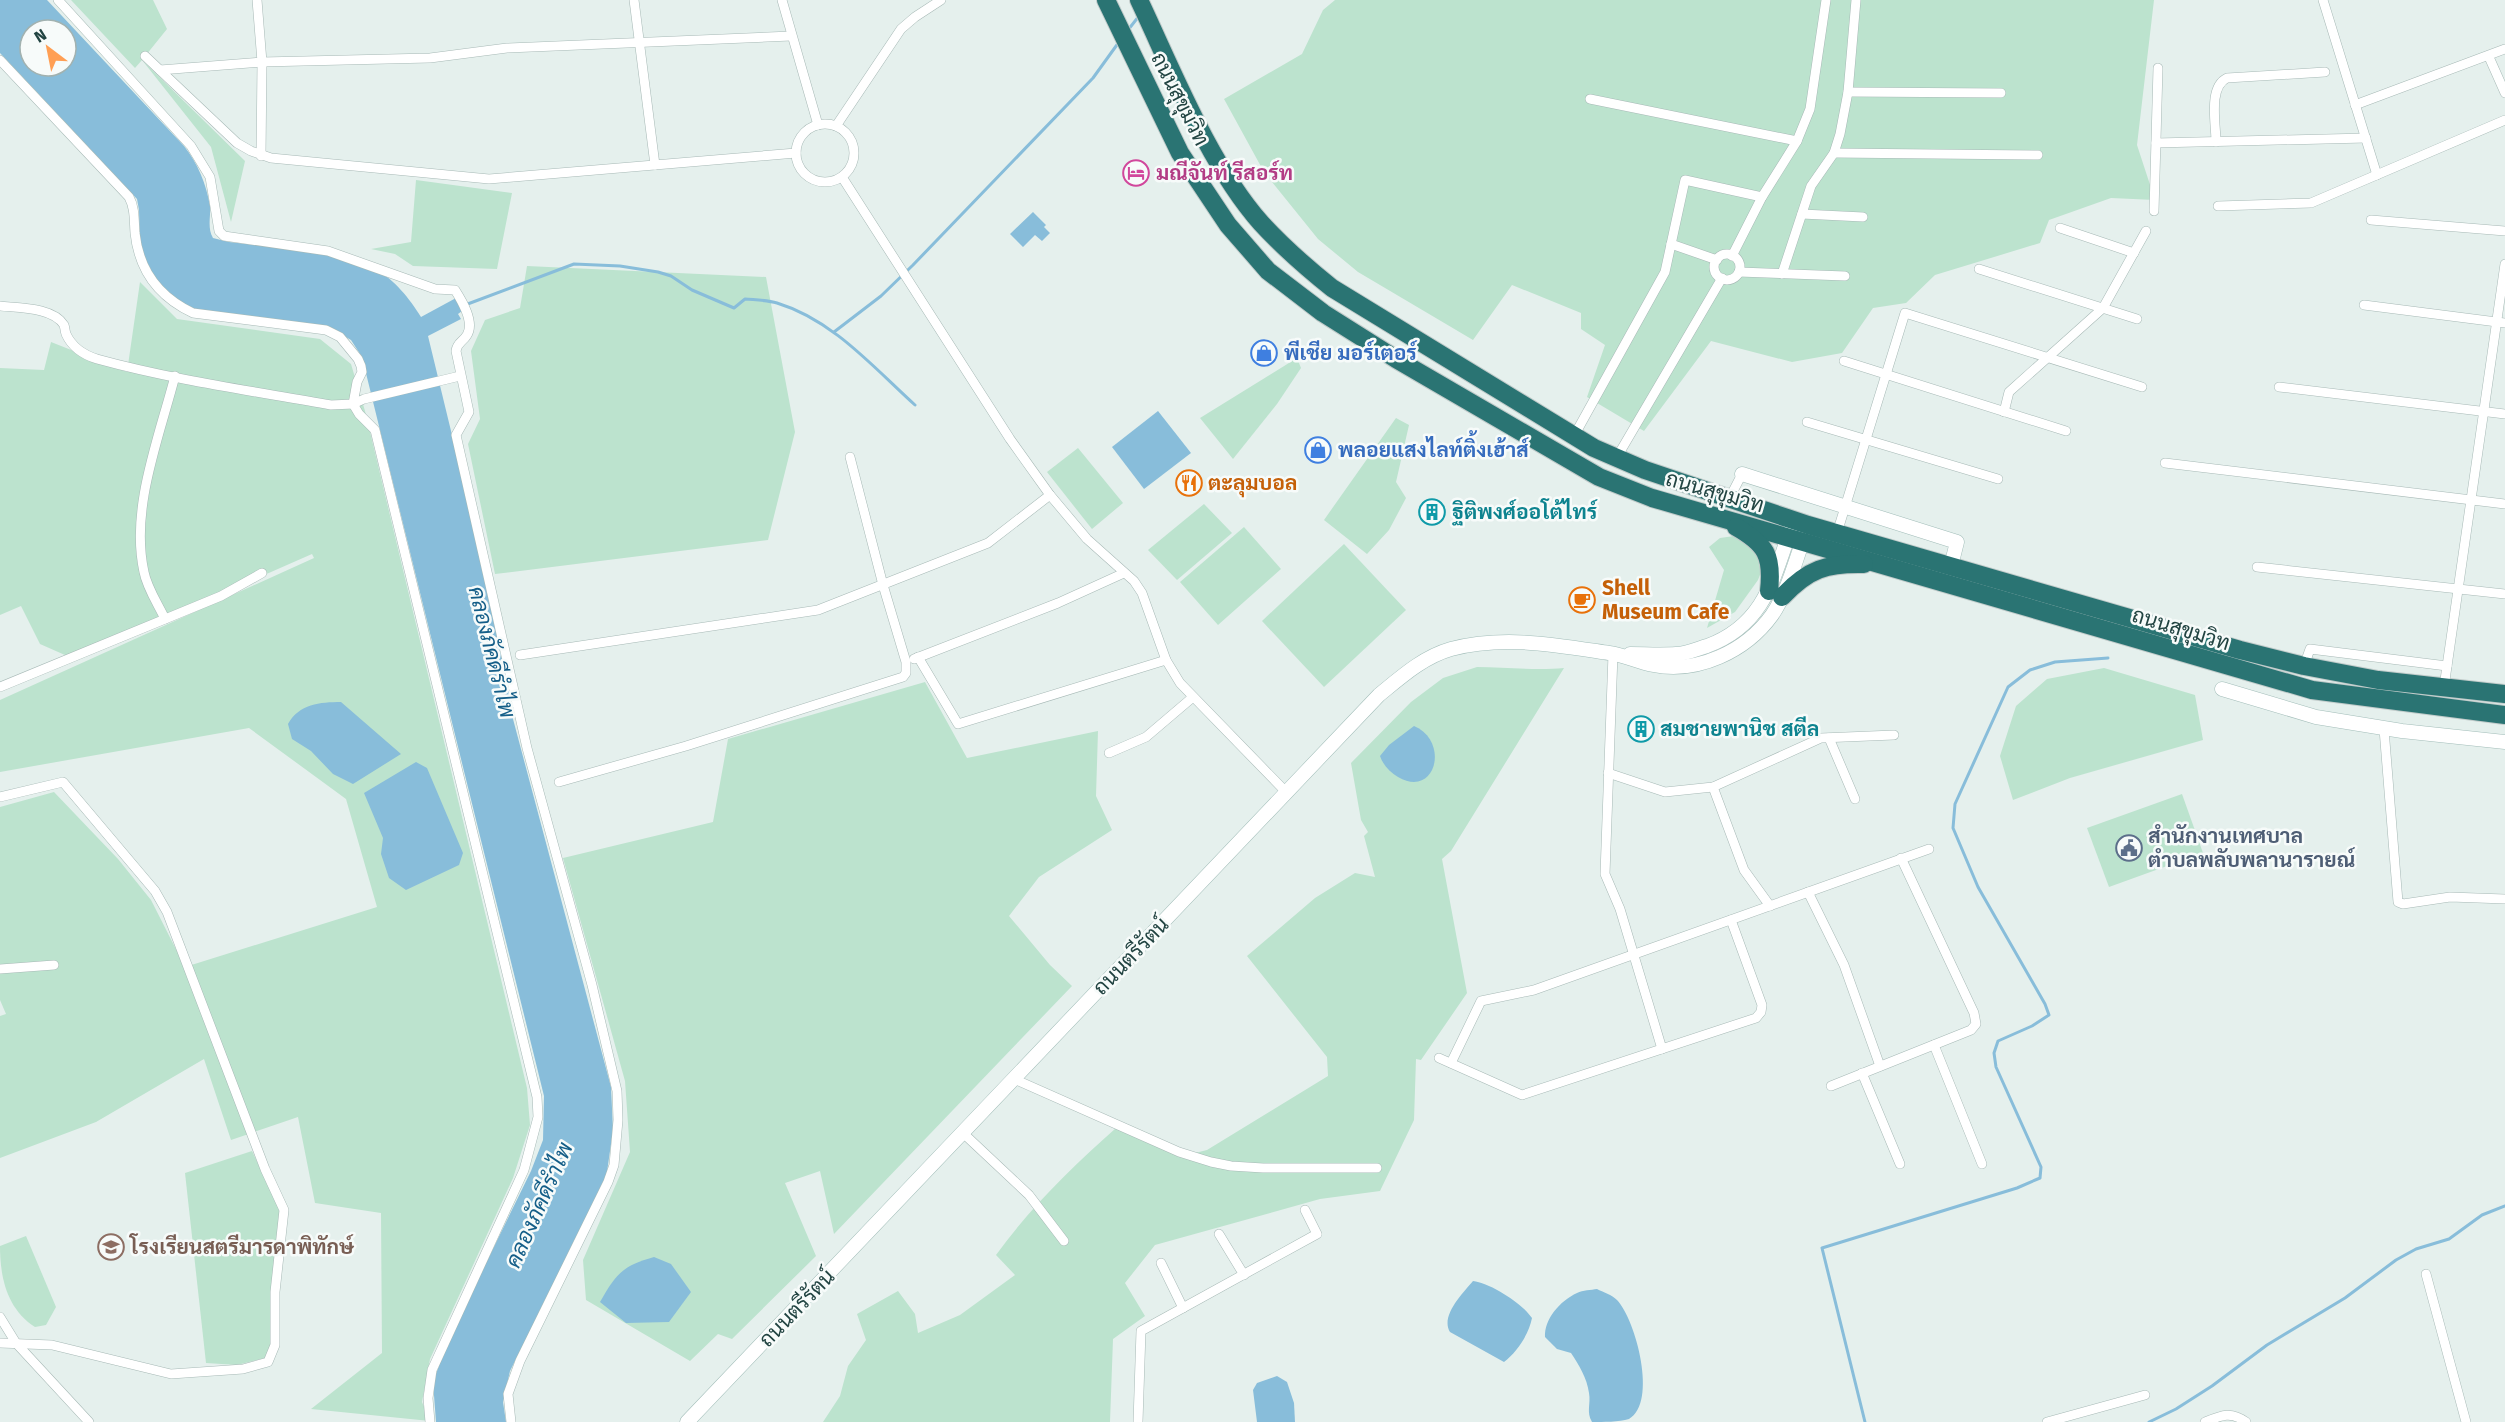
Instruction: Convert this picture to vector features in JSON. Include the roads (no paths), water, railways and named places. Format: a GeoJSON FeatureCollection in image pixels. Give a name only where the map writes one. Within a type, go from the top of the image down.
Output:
{"type":"FeatureCollection","features":[{"type":"Feature","properties":{"kind":"highway","name":"ถนนสุขุมวิท"},"geometry":{"type":"LineString","coordinates":[[1106,0],[1180,153],[1228,225],[1268,271],[1323,313],[1396,359],[1599,477],[1652,498],[1717,516],[1798,530],[1837,533],[2240,650],[2304,666],[2378,680],[2505,694]]}},
{"type":"Feature","properties":{"kind":"highway","name":"ถนนสุขุมวิท"},"geometry":{"type":"LineString","coordinates":[[1139,0],[1202,130],[1230,180],[1260,222],[1294,257],[1332,288],[1574,435],[1645,470],[1730,499],[1798,530],[1887,565],[2312,690],[2505,715]]}},
{"type":"Feature","properties":{"kind":"highway"},"geometry":{"type":"LineString","coordinates":[[1452,390],[1462,368]]}},
{"type":"Feature","properties":{"kind":"highway"},"geometry":{"type":"LineString","coordinates":[[1717,516],[1753,537],[1766,552],[1776,594],[1805,576],[1828,566],[1887,565]]}},
{"type":"Feature","properties":{"kind":"main road"},"geometry":{"type":"LineString","coordinates":[[1742,474],[1957,542],[1951,566]]}},
{"type":"Feature","properties":{"kind":"main road","name":"ถนนตรีรัตน์"},"geometry":{"type":"LineString","coordinates":[[687,1422],[1379,695],[1416,665],[1450,649],[1506,641],[1613,654],[1677,654],[1716,642],[1735,632],[1764,602],[1776,594],[1798,530]]}},
{"type":"Feature","properties":{"kind":"main road"},"geometry":{"type":"LineString","coordinates":[[2222,689],[2316,717],[2384,729],[2505,742]]}},
{"type":"Feature","properties":{"kind":"main road","name":"ถนนตรีรัตน์"},"geometry":{"type":"LineString","coordinates":[[698,1422],[712,1397]]}},
{"type":"Feature","properties":{"kind":"street"},"geometry":{"type":"LineString","coordinates":[[58,0],[191,146],[210,177],[219,231],[224,236],[328,251],[435,289],[455,290],[471,322],[467,335],[457,346],[460,376],[469,412],[456,435],[530,759],[592,985],[617,1091],[618,1120],[614,1165],[608,1182],[520,1361],[508,1394],[511,1422]]}},
{"type":"Feature","properties":{"kind":"street"},"geometry":{"type":"LineString","coordinates":[[257,0],[262,62],[261,156]]}},
{"type":"Feature","properties":{"kind":"street"},"geometry":{"type":"LineString","coordinates":[[634,0],[655,165]]}},
{"type":"Feature","properties":{"kind":"street"},"geometry":{"type":"LineString","coordinates":[[782,0],[818,125]]}},
{"type":"Feature","properties":{"kind":"street"},"geometry":{"type":"LineString","coordinates":[[836,126],[901,29],[941,0]]}},
{"type":"Feature","properties":{"kind":"street"},"geometry":{"type":"LineString","coordinates":[[1732,256],[1762,197],[1797,141],[1810,109],[1826,0]]}},
{"type":"Feature","properties":{"kind":"street"},"geometry":{"type":"LineString","coordinates":[[1782,274],[1811,186],[1834,153],[1848,92],[1856,0]]}},
{"type":"Feature","properties":{"kind":"street"},"geometry":{"type":"LineString","coordinates":[[2323,0],[2377,175]]}},
{"type":"Feature","properties":{"kind":"street"},"geometry":{"type":"LineString","coordinates":[[160,70],[262,62],[430,58],[507,48],[791,36]]}},
{"type":"Feature","properties":{"kind":"street"},"geometry":{"type":"LineString","coordinates":[[2355,105],[2489,57],[2505,49]]}},
{"type":"Feature","properties":{"kind":"street"},"geometry":{"type":"LineString","coordinates":[[145,56],[237,143],[261,156],[489,179],[796,153]]}},
{"type":"Feature","properties":{"kind":"street"},"geometry":{"type":"LineString","coordinates":[[2489,57],[2505,93]]}},
{"type":"Feature","properties":{"kind":"street"},"geometry":{"type":"LineString","coordinates":[[0,60],[129,196],[134,210],[139,257],[162,294],[193,313],[241,321],[326,330],[340,337],[358,359],[362,369],[353,404],[358,414],[375,430],[537,1097],[538,1117],[524,1170],[432,1370],[428,1398],[430,1422]]}},
{"type":"Feature","properties":{"kind":"street"},"geometry":{"type":"LineString","coordinates":[[2154,211],[2158,68]]}},
{"type":"Feature","properties":{"kind":"street"},"geometry":{"type":"LineString","coordinates":[[2216,142],[2216,95],[2222,80],[2325,72]]}},
{"type":"Feature","properties":{"kind":"street"},"geometry":{"type":"LineString","coordinates":[[1848,92],[2001,93]]}},
{"type":"Feature","properties":{"kind":"street"},"geometry":{"type":"LineString","coordinates":[[1590,99],[1797,141]]}},
{"type":"Feature","properties":{"kind":"street"},"geometry":{"type":"LineString","coordinates":[[2218,206],[2311,203],[2505,120]]}},
{"type":"Feature","properties":{"kind":"street"},"geometry":{"type":"LineString","coordinates":[[818,125],[836,126],[846,132],[852,141],[854,152],[848,170],[842,177],[832,181],[813,180],[804,173],[798,163],[796,153],[798,143],[804,134],[818,125]]}},
{"type":"Feature","properties":{"kind":"street"},"geometry":{"type":"LineString","coordinates":[[2156,143],[2366,138]]}},
{"type":"Feature","properties":{"kind":"street"},"geometry":{"type":"LineString","coordinates":[[1834,153],[2038,155]]}},
{"type":"Feature","properties":{"kind":"street"},"geometry":{"type":"LineString","coordinates":[[842,177],[1010,439],[1050,495],[1087,539],[1134,581],[1142,593],[1166,660],[1180,683],[1286,792]]}},
{"type":"Feature","properties":{"kind":"street"},"geometry":{"type":"LineString","coordinates":[[1574,435],[1665,272],[1685,180],[1762,197]]}},
{"type":"Feature","properties":{"kind":"street"},"geometry":{"type":"LineString","coordinates":[[1802,214],[1863,217]]}},
{"type":"Feature","properties":{"kind":"street"},"geometry":{"type":"LineString","coordinates":[[2371,220],[2505,231]]}},
{"type":"Feature","properties":{"kind":"street"},"geometry":{"type":"LineString","coordinates":[[2060,228],[2134,253]]}},
{"type":"Feature","properties":{"kind":"street"},"geometry":{"type":"LineString","coordinates":[[2004,412],[2009,392],[2103,308],[2146,231]]}},
{"type":"Feature","properties":{"kind":"street"},"geometry":{"type":"LineString","coordinates":[[1671,244],[1717,260]]}},
{"type":"Feature","properties":{"kind":"street"},"geometry":{"type":"LineString","coordinates":[[1722,279],[1716,272],[1717,260],[1724,255],[1732,256],[1738,261],[1739,272]]}},
{"type":"Feature","properties":{"kind":"street"},"geometry":{"type":"LineString","coordinates":[[2444,687],[2484,411],[2501,322],[2505,264]]}},
{"type":"Feature","properties":{"kind":"street"},"geometry":{"type":"LineString","coordinates":[[1979,269],[2137,319]]}},
{"type":"Feature","properties":{"kind":"street"},"geometry":{"type":"LineString","coordinates":[[1722,279],[1733,278],[1739,272],[1845,276]]}},
{"type":"Feature","properties":{"kind":"street"},"geometry":{"type":"LineString","coordinates":[[1617,457],[1722,279]]}},
{"type":"Feature","properties":{"kind":"street"},"geometry":{"type":"LineString","coordinates":[[2364,305],[2501,322]]}},
{"type":"Feature","properties":{"kind":"street"},"geometry":{"type":"LineString","coordinates":[[0,306],[32,309],[52,316],[64,324],[67,335],[74,346],[81,352],[96,358],[175,376],[331,405],[353,404],[364,399],[460,376]]}},
{"type":"Feature","properties":{"kind":"street"},"geometry":{"type":"LineString","coordinates":[[1837,533],[1905,313],[2142,387]]}},
{"type":"Feature","properties":{"kind":"street"},"geometry":{"type":"LineString","coordinates":[[1844,361],[2066,431]]}},
{"type":"Feature","properties":{"kind":"street"},"geometry":{"type":"LineString","coordinates":[[165,619],[144,575],[139,539],[142,503],[175,376]]}},
{"type":"Feature","properties":{"kind":"street"},"geometry":{"type":"LineString","coordinates":[[2279,387],[2505,414]]}},
{"type":"Feature","properties":{"kind":"street"},"geometry":{"type":"LineString","coordinates":[[1807,422],[1998,479]]}},
{"type":"Feature","properties":{"kind":"street"},"geometry":{"type":"LineString","coordinates":[[559,782],[686,746],[897,681],[906,673],[906,662],[883,585],[850,457]]}},
{"type":"Feature","properties":{"kind":"street"},"geometry":{"type":"LineString","coordinates":[[2165,463],[2505,504]]}},
{"type":"Feature","properties":{"kind":"street"},"geometry":{"type":"LineString","coordinates":[[1730,499],[1742,474]]}},
{"type":"Feature","properties":{"kind":"street"},"geometry":{"type":"LineString","coordinates":[[520,655],[818,610],[988,543],[1050,495]]}},
{"type":"Feature","properties":{"kind":"street"},"geometry":{"type":"LineString","coordinates":[[2257,567],[2505,594]]}},
{"type":"Feature","properties":{"kind":"street"},"geometry":{"type":"LineString","coordinates":[[0,687],[221,596],[262,573]]}},
{"type":"Feature","properties":{"kind":"street"},"geometry":{"type":"LineString","coordinates":[[906,662],[1058,603],[1124,573]]}},
{"type":"Feature","properties":{"kind":"street"},"geometry":{"type":"LineString","coordinates":[[2304,666],[2310,649],[2447,666]]}},
{"type":"Feature","properties":{"kind":"street"},"geometry":{"type":"LineString","coordinates":[[1613,654],[1605,874],[1620,909],[1662,1049]]}},
{"type":"Feature","properties":{"kind":"street"},"geometry":{"type":"LineString","coordinates":[[918,657],[958,724],[1166,660]]}},
{"type":"Feature","properties":{"kind":"street"},"geometry":{"type":"LineString","coordinates":[[1108,753],[1146,737],[1193,697]]}},
{"type":"Feature","properties":{"kind":"street"},"geometry":{"type":"LineString","coordinates":[[2384,729],[2398,902],[2403,904],[2462,897],[2505,899]]}},
{"type":"Feature","properties":{"kind":"street"},"geometry":{"type":"LineString","coordinates":[[1608,773],[1665,792],[1713,787],[1821,738],[1894,735]]}},
{"type":"Feature","properties":{"kind":"street"},"geometry":{"type":"LineString","coordinates":[[1829,738],[1855,799]]}},
{"type":"Feature","properties":{"kind":"street"},"geometry":{"type":"LineString","coordinates":[[0,797],[63,782],[155,891],[167,912],[261,1159],[284,1210],[275,1292],[274,1345],[268,1362],[243,1369],[171,1374],[52,1345],[0,1343]]}},
{"type":"Feature","properties":{"kind":"street"},"geometry":{"type":"LineString","coordinates":[[1713,787],[1744,870],[1770,906]]}},
{"type":"Feature","properties":{"kind":"street"},"geometry":{"type":"LineString","coordinates":[[1451,1063],[1481,1001],[1534,990],[1929,849]]}},
{"type":"Feature","properties":{"kind":"street"},"geometry":{"type":"LineString","coordinates":[[1831,1086],[1971,1030],[1976,1024],[1974,1013],[1901,858]]}},
{"type":"Feature","properties":{"kind":"street"},"geometry":{"type":"LineString","coordinates":[[1809,892],[1844,965],[1880,1066]]}},
{"type":"Feature","properties":{"kind":"street"},"geometry":{"type":"LineString","coordinates":[[1438,1058],[1522,1095],[1756,1018],[1761,1012],[1762,1005],[1731,920]]}},
{"type":"Feature","properties":{"kind":"street"},"geometry":{"type":"LineString","coordinates":[[0,969],[54,965]]}},
{"type":"Feature","properties":{"kind":"street"},"geometry":{"type":"LineString","coordinates":[[1934,1045],[1982,1164]]}},
{"type":"Feature","properties":{"kind":"street"},"geometry":{"type":"LineString","coordinates":[[1862,1074],[1900,1164]]}},
{"type":"Feature","properties":{"kind":"street"},"geometry":{"type":"LineString","coordinates":[[1014,1079],[1179,1152],[1211,1162],[1263,1168],[1377,1168]]}},
{"type":"Feature","properties":{"kind":"street"},"geometry":{"type":"LineString","coordinates":[[963,1133],[1029,1195],[1064,1241]]}},
{"type":"Feature","properties":{"kind":"street"},"geometry":{"type":"LineString","coordinates":[[1138,1422],[1142,1331],[1317,1234],[1305,1210]]}},
{"type":"Feature","properties":{"kind":"street"},"geometry":{"type":"LineString","coordinates":[[1220,1234],[1244,1275]]}},
{"type":"Feature","properties":{"kind":"street"},"geometry":{"type":"LineString","coordinates":[[1161,1263],[1184,1308]]}},
{"type":"Feature","properties":{"kind":"street"},"geometry":{"type":"LineString","coordinates":[[2426,1274],[2466,1422]]}},
{"type":"Feature","properties":{"kind":"street"},"geometry":{"type":"LineString","coordinates":[[0,1317],[15,1342],[89,1422]]}},
{"type":"Feature","properties":{"kind":"street"},"geometry":{"type":"LineString","coordinates":[[2047,1422],[2145,1395]]}},
{"type":"Feature","properties":{"kind":"street"},"geometry":{"type":"LineString","coordinates":[[2205,1422],[2225,1414],[2233,1414],[2246,1422]]}},
{"type":"Feature","properties":{"kind":"water"},"geometry":{"type":"Polygon","coordinates":[[[0,0],[47,0],[64,18],[18,18],[18,72],[0,53],[0,0]]]}},
{"type":"Feature","properties":{"kind":"water","name":"คลองภัคดีรำไพ"},"geometry":{"type":"Polygon","coordinates":[[[78,33],[189,153],[201,174],[206,189],[210,206],[210,230],[213,238],[341,257],[376,270],[389,279],[407,297],[421,317],[456,298],[462,311],[458,314],[461,319],[428,336],[499,629],[513,719],[611,1087],[613,1130],[606,1179],[510,1371],[503,1402],[506,1422],[436,1422],[433,1382],[448,1341],[531,1171],[543,1140],[544,1096],[362,357],[351,340],[334,330],[204,312],[183,305],[159,286],[140,251],[137,199],[23,78],[78,78],[78,33]]]}},
{"type":"Feature","properties":{"kind":"water"},"geometry":{"type":"Polygon","coordinates":[[[1033,212],[1046,225],[1044,227],[1050,233],[1042,241],[1035,235],[1023,247],[1010,234],[1033,212]]]}},
{"type":"Feature","properties":{"kind":"water"},"geometry":{"type":"Polygon","coordinates":[[[1158,411],[1191,453],[1144,489],[1112,447],[1158,411]]]}},
{"type":"Feature","properties":{"kind":"water"},"geometry":{"type":"Polygon","coordinates":[[[341,702],[401,754],[353,784],[333,774],[311,751],[292,739],[288,724],[304,708],[341,702]]]}},
{"type":"Feature","properties":{"kind":"water"},"geometry":{"type":"Polygon","coordinates":[[[1414,726],[1425,733],[1432,743],[1435,755],[1434,765],[1429,774],[1422,780],[1411,782],[1392,773],[1380,756],[1389,745],[1414,726]]]}},
{"type":"Feature","properties":{"kind":"water"},"geometry":{"type":"Polygon","coordinates":[[[416,762],[427,768],[463,853],[459,865],[406,890],[389,878],[381,854],[383,838],[364,793],[416,762]]]}},
{"type":"Feature","properties":{"kind":"water"},"geometry":{"type":"Polygon","coordinates":[[[654,1257],[671,1264],[691,1292],[669,1322],[626,1323],[600,1302],[621,1272],[634,1264],[654,1257]]]}},
{"type":"Feature","properties":{"kind":"water"},"geometry":{"type":"Polygon","coordinates":[[[1473,1281],[1505,1295],[1521,1306],[1532,1318],[1522,1342],[1504,1362],[1450,1332],[1448,1319],[1450,1312],[1473,1281]]]}},
{"type":"Feature","properties":{"kind":"water"},"geometry":{"type":"Polygon","coordinates":[[[1597,1289],[1617,1300],[1624,1310],[1637,1342],[1643,1380],[1642,1396],[1638,1410],[1625,1420],[1592,1422],[1589,1415],[1588,1387],[1580,1367],[1571,1353],[1557,1349],[1545,1337],[1550,1317],[1559,1306],[1577,1293],[1597,1289]]]}},
{"type":"Feature","properties":{"kind":"water"},"geometry":{"type":"Polygon","coordinates":[[[1277,1376],[1287,1382],[1294,1403],[1295,1422],[1257,1422],[1253,1390],[1257,1383],[1277,1376]]]}},
{"type":"Feature","properties":{"kind":"waterway"},"geometry":{"type":"LineString","coordinates":[[1128,30],[1139,16]]}},
{"type":"Feature","properties":{"kind":"waterway"},"geometry":{"type":"LineString","coordinates":[[834,332],[881,296],[913,265],[1093,78],[1119,42]]}},
{"type":"Feature","properties":{"kind":"waterway"},"geometry":{"type":"LineString","coordinates":[[465,305],[574,264],[620,266],[658,272],[671,276],[692,290],[734,308],[745,299],[773,302],[797,311],[816,321],[851,346],[915,405]]}},
{"type":"Feature","properties":{"kind":"waterway"},"geometry":{"type":"LineString","coordinates":[[1865,1422],[1822,1248],[2017,1188],[2040,1178],[2041,1167],[1996,1067],[1994,1053],[1998,1041],[2032,1026],[2049,1015],[2045,1004],[1978,887],[1953,828],[1955,804],[2008,687],[2030,670],[2055,662],[2108,658]]}},
{"type":"Feature","properties":{"kind":"waterway"},"geometry":{"type":"LineString","coordinates":[[2149,1422],[2176,1409],[2212,1386],[2267,1345],[2345,1298],[2396,1260],[2416,1249],[2449,1239],[2482,1215],[2505,1206]]}},
{"type":"Feature","properties":{"kind":"place","name":"มณีจันท์ รีสอร์ท"},"geometry":{"type":"Point","coordinates":[1136,173]}},
{"type":"Feature","properties":{"kind":"place","name":"พีเชีย มอร์เตอร์"},"geometry":{"type":"Point","coordinates":[1264,353]}},
{"type":"Feature","properties":{"kind":"place","name":"พลอยแสงไลท์ติ้งเฮ้าส์"},"geometry":{"type":"Point","coordinates":[1318,450]}},
{"type":"Feature","properties":{"kind":"place","name":"ตะลุมบอล"},"geometry":{"type":"Point","coordinates":[1189,483]}},
{"type":"Feature","properties":{"kind":"place","name":"ฐิติพงศ์ออโต้ไทร์"},"geometry":{"type":"Point","coordinates":[1432,512]}},
{"type":"Feature","properties":{"kind":"place","name":"Shell Museum Cafe"},"geometry":{"type":"Point","coordinates":[1582,600]}},
{"type":"Feature","properties":{"kind":"place","name":"สมชายพานิช สตีล"},"geometry":{"type":"Point","coordinates":[1641,729]}},
{"type":"Feature","properties":{"kind":"place","name":"สำนักงานเทศบาล ตำบลพลับพลานารายณ์"},"geometry":{"type":"Point","coordinates":[2129,848]}},
{"type":"Feature","properties":{"kind":"place","name":"โรงเรียนสตรีมารดาพิทักษ์"},"geometry":{"type":"Point","coordinates":[111,1247]}}]}
